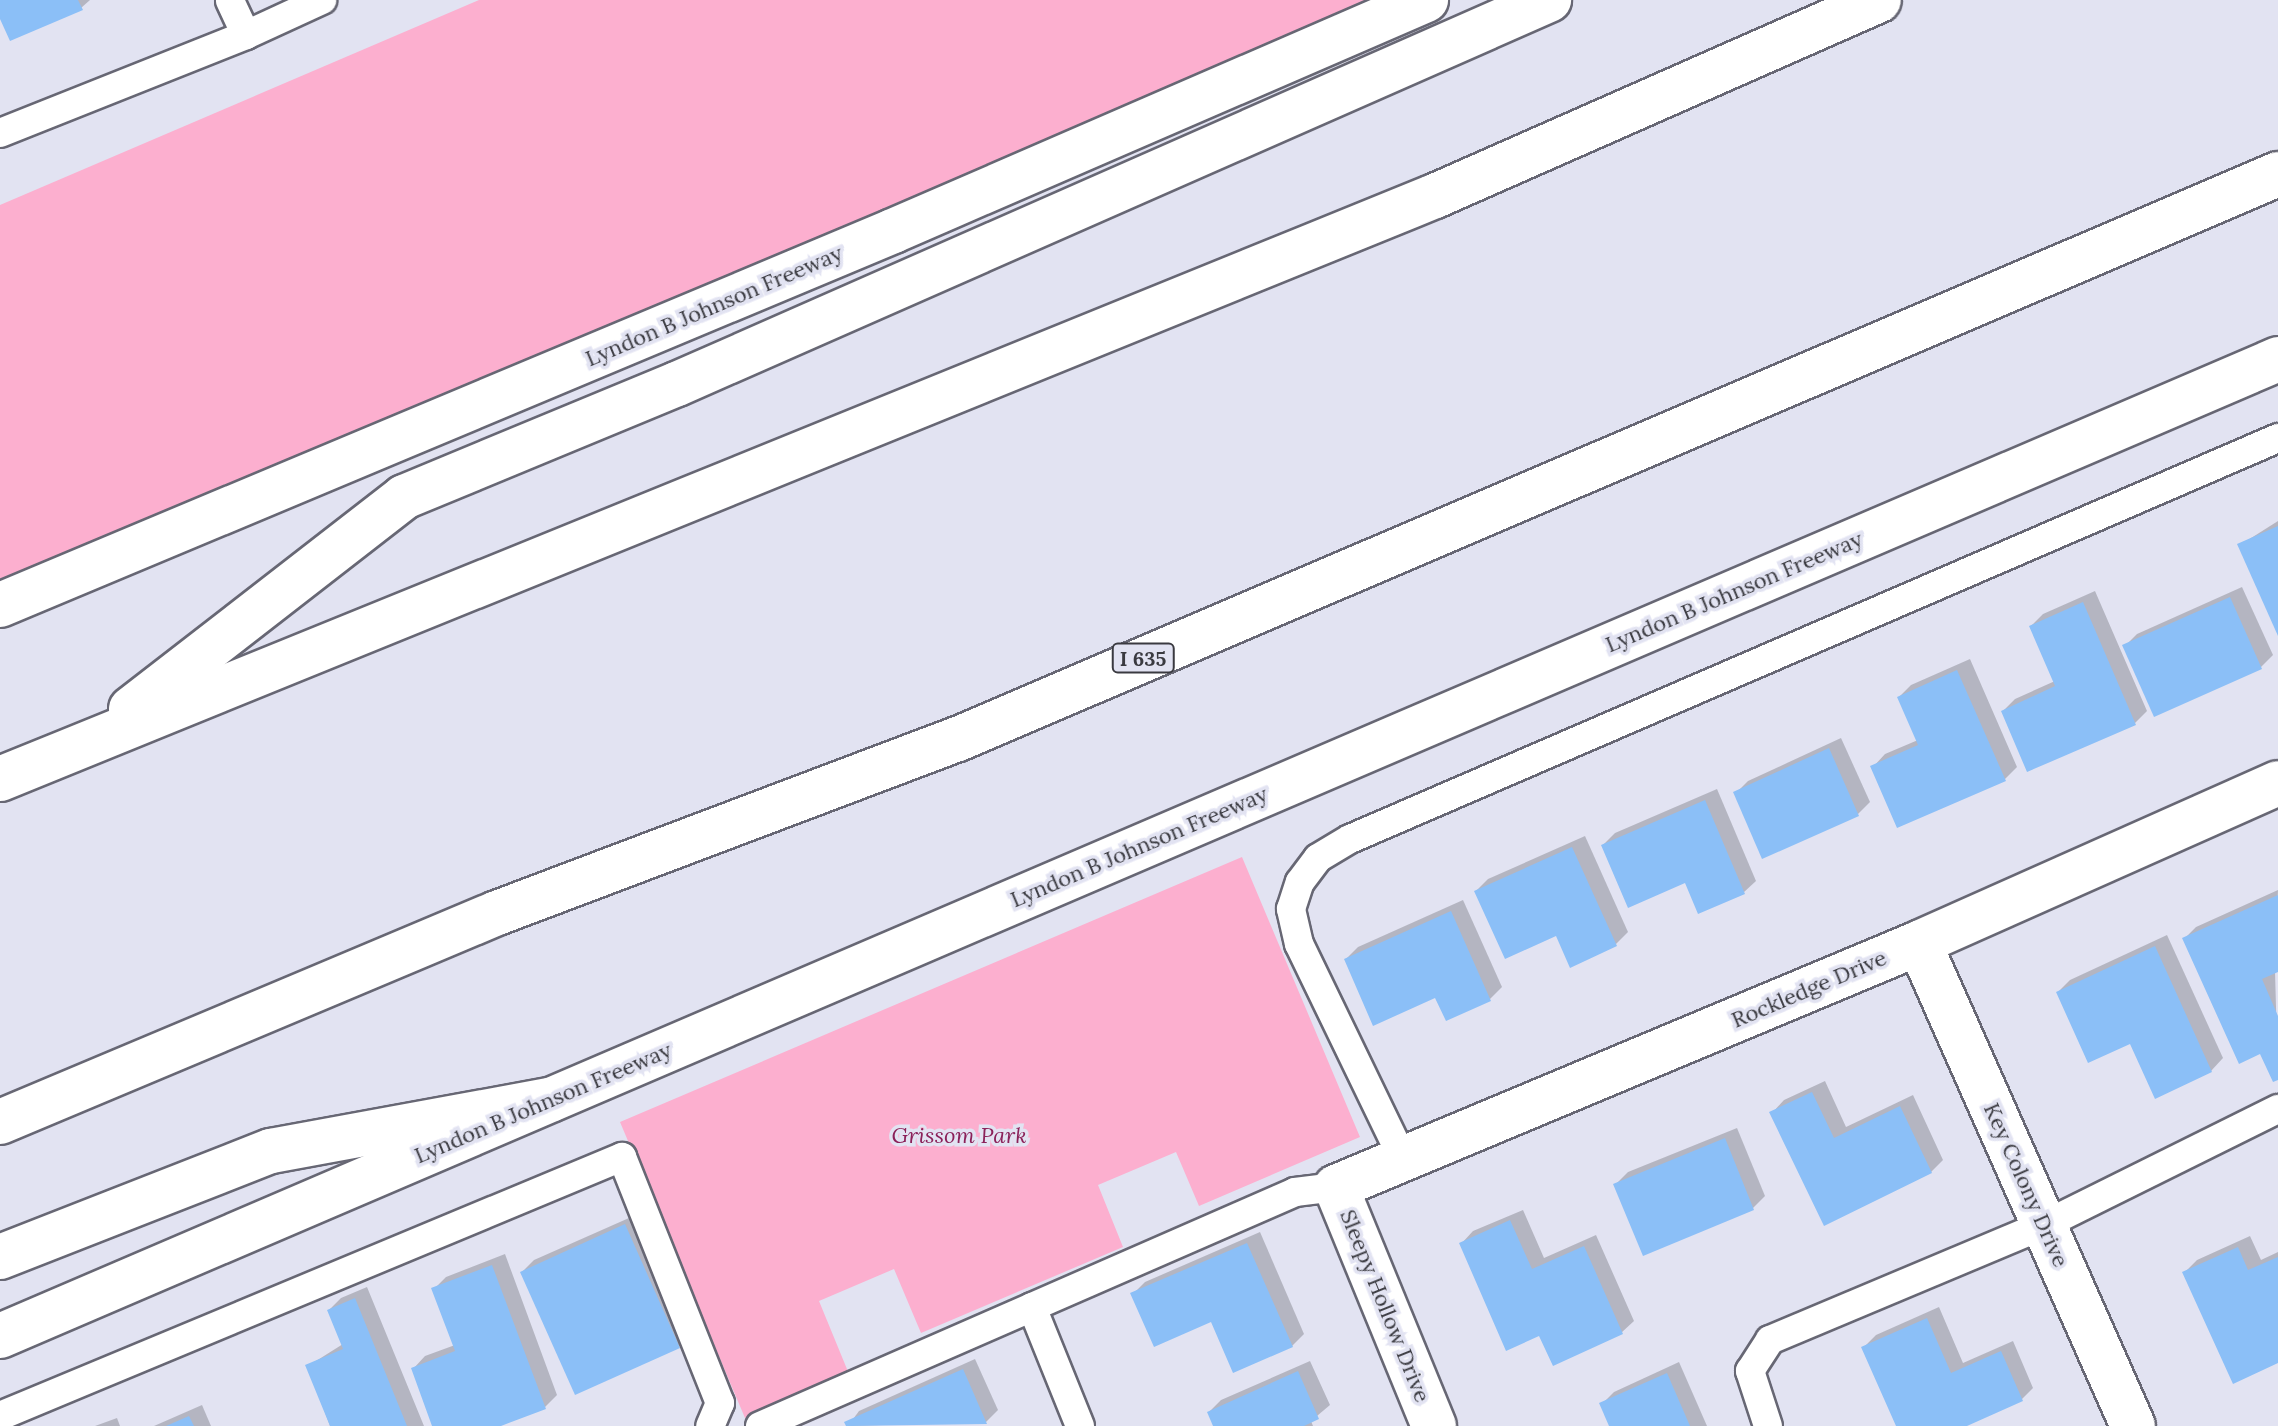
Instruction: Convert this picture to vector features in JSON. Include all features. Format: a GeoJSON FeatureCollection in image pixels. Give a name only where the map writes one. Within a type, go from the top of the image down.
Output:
{"type":"FeatureCollection","features":[{"type":"Feature","properties":{"kind":"main road","name":"Lyndon B Johnson Freeway"},"geometry":{"type":"LineString","coordinates":[[0,605],[879,237],[1426,0]]}},
{"type":"Feature","properties":{"kind":"main road"},"geometry":{"type":"LineString","coordinates":[[88,743],[404,497],[677,384],[1549,0]]}},
{"type":"Feature","properties":{"kind":"main road"},"geometry":{"type":"LineString","coordinates":[[0,779],[1435,196],[1879,0]]}},
{"type":"Feature","properties":{"kind":"main road","name":"I 635"},"geometry":{"type":"LineString","coordinates":[[0,1122],[497,913],[958,739],[2278,174]]}},
{"type":"Feature","properties":{"kind":"main road","name":"Lyndon B Johnson Freeway"},"geometry":{"type":"LineString","coordinates":[[0,1336],[2278,359]]}},
{"type":"Feature","properties":{"kind":"main road","name":"Rockledge Drive"},"geometry":{"type":"LineString","coordinates":[[1336,1187],[1919,943],[2278,783]]}},
{"type":"Feature","properties":{"kind":"main road","name":"Key Colony Drive"},"geometry":{"type":"LineString","coordinates":[[1919,943],[2133,1426]]}},
{"type":"Feature","properties":{"kind":"main road"},"geometry":{"type":"LineString","coordinates":[[0,1257],[271,1151],[550,1100]]}},
{"type":"Feature","properties":{"kind":"main road","name":"Sleepy Hollow Drive"},"geometry":{"type":"LineString","coordinates":[[1336,1187],[1434,1426]]}},
{"type":"Feature","properties":{"kind":"lane"},"geometry":{"type":"LineString","coordinates":[[230,0],[246,35]]}},
{"type":"Feature","properties":{"kind":"lane"},"geometry":{"type":"LineString","coordinates":[[0,133],[246,35],[322,0]]}},
{"type":"Feature","properties":{"kind":"lane"},"geometry":{"type":"LineString","coordinates":[[1403,1159],[1299,944],[1291,909],[1300,882],[1318,858],[1350,839],[2278,438]]}},
{"type":"Feature","properties":{"kind":"lane"},"geometry":{"type":"LineString","coordinates":[[1768,1426],[1750,1371],[1770,1340],[2044,1225],[2278,1109]]}},
{"type":"Feature","properties":{"kind":"lane"},"geometry":{"type":"LineString","coordinates":[[0,1416],[622,1157],[720,1403],[710,1426]]}},
{"type":"Feature","properties":{"kind":"lane"},"geometry":{"type":"LineString","coordinates":[[760,1426],[1295,1192],[1336,1187]]}},
{"type":"Feature","properties":{"kind":"lane"},"geometry":{"type":"LineString","coordinates":[[1032,1307],[1080,1426]]}},
{"type":"Feature","properties":{"kind":"green space"},"geometry":{"type":"Polygon","coordinates":[[[479,0],[1438,0],[0,619],[0,205],[479,0]]]}},
{"type":"Feature","properties":{"kind":"green space","name":"Grissom Park"},"geometry":{"type":"Polygon","coordinates":[[[1242,857],[1360,1137],[1199,1206],[1176,1152],[1098,1185],[1123,1247],[921,1333],[894,1269],[819,1301],[849,1374],[745,1418],[620,1122],[1242,857]]]}},
{"type":"Feature","properties":{"kind":"building"},"geometry":{"type":"Polygon","coordinates":[[[0,0],[78,0],[83,10],[10,41],[0,19],[0,0]]]}},
{"type":"Feature","properties":{"kind":"building"},"geometry":{"type":"Polygon","coordinates":[[[2278,526],[2278,636],[2237,544],[2278,526]]]}},
{"type":"Feature","properties":{"kind":"building"},"geometry":{"type":"Polygon","coordinates":[[[2230,597],[2262,669],[2154,717],[2122,645],[2230,597]]]}},
{"type":"Feature","properties":{"kind":"building"},"geometry":{"type":"Polygon","coordinates":[[[2083,602],[2136,725],[2027,772],[2001,711],[2055,686],[2029,626],[2083,602]]]}},
{"type":"Feature","properties":{"kind":"building"},"geometry":{"type":"Polygon","coordinates":[[[1957,670],[2006,781],[1897,828],[1870,766],[1918,745],[1897,697],[1957,670]]]}},
{"type":"Feature","properties":{"kind":"building"},"geometry":{"type":"Polygon","coordinates":[[[1829,748],[1859,816],[1762,859],[1733,792],[1829,748]]]}},
{"type":"Feature","properties":{"kind":"building"},"geometry":{"type":"Polygon","coordinates":[[[1705,800],[1745,894],[1698,914],[1685,883],[1628,908],[1601,845],[1705,800]]]}},
{"type":"Feature","properties":{"kind":"building"},"geometry":{"type":"Polygon","coordinates":[[[1572,847],[1617,946],[1570,968],[1556,936],[1505,959],[1474,891],[1572,847]]]}},
{"type":"Feature","properties":{"kind":"building"},"geometry":{"type":"Polygon","coordinates":[[[2278,895],[2278,972],[2262,979],[2278,1016],[2278,1080],[2273,1082],[2260,1054],[2239,1064],[2182,938],[2278,895]]]}},
{"type":"Feature","properties":{"kind":"building"},"geometry":{"type":"Polygon","coordinates":[[[1451,911],[1491,1001],[1446,1021],[1435,998],[1373,1026],[1344,959],[1451,911]]]}},
{"type":"Feature","properties":{"kind":"building"},"geometry":{"type":"Polygon","coordinates":[[[2155,946],[2212,1072],[2155,1099],[2130,1044],[2088,1063],[2056,992],[2155,946]]]}},
{"type":"Feature","properties":{"kind":"building"},"geometry":{"type":"Polygon","coordinates":[[[1812,1092],[1834,1138],[1900,1106],[1932,1173],[1824,1226],[1769,1112],[1812,1092]]]}},
{"type":"Feature","properties":{"kind":"building"},"geometry":{"type":"Polygon","coordinates":[[[1725,1138],[1754,1210],[1643,1256],[1613,1184],[1725,1138]]]}},
{"type":"Feature","properties":{"kind":"building"},"geometry":{"type":"Polygon","coordinates":[[[1510,1220],[1532,1269],[1584,1246],[1623,1334],[1553,1366],[1539,1336],[1506,1351],[1459,1243],[1510,1220]]]}},
{"type":"Feature","properties":{"kind":"building"},"geometry":{"type":"Polygon","coordinates":[[[625,1224],[680,1348],[575,1395],[520,1272],[625,1224]]]}},
{"type":"Feature","properties":{"kind":"building"},"geometry":{"type":"Polygon","coordinates":[[[1247,1243],[1293,1347],[1233,1373],[1211,1322],[1154,1347],[1130,1293],[1247,1243]]]}},
{"type":"Feature","properties":{"kind":"building"},"geometry":{"type":"Polygon","coordinates":[[[2238,1247],[2248,1270],[2278,1257],[2278,1363],[2233,1384],[2182,1272],[2238,1247]]]}},
{"type":"Feature","properties":{"kind":"building"},"geometry":{"type":"Polygon","coordinates":[[[492,1265],[546,1409],[501,1426],[432,1426],[411,1368],[455,1351],[431,1288],[492,1265]]]}},
{"type":"Feature","properties":{"kind":"building"},"geometry":{"type":"Polygon","coordinates":[[[355,1298],[407,1426],[330,1426],[305,1365],[343,1349],[327,1310],[355,1298]]]}},
{"type":"Feature","properties":{"kind":"building"},"geometry":{"type":"Polygon","coordinates":[[[1927,1318],[1951,1373],[2001,1351],[2023,1401],[1967,1426],[1896,1426],[1861,1347],[1927,1318]]]}},
{"type":"Feature","properties":{"kind":"building"},"geometry":{"type":"Polygon","coordinates":[[[963,1369],[987,1424],[846,1426],[844,1422],[963,1369]]]}},
{"type":"Feature","properties":{"kind":"building"},"geometry":{"type":"Polygon","coordinates":[[[1298,1371],[1319,1419],[1304,1426],[1213,1426],[1207,1412],[1298,1371]]]}},
{"type":"Feature","properties":{"kind":"building"},"geometry":{"type":"Polygon","coordinates":[[[1667,1373],[1690,1426],[1609,1426],[1599,1403],[1667,1373]]]}},
{"type":"Feature","properties":{"kind":"building"},"geometry":{"type":"Polygon","coordinates":[[[189,1416],[194,1426],[166,1426],[189,1416]]]}}]}
